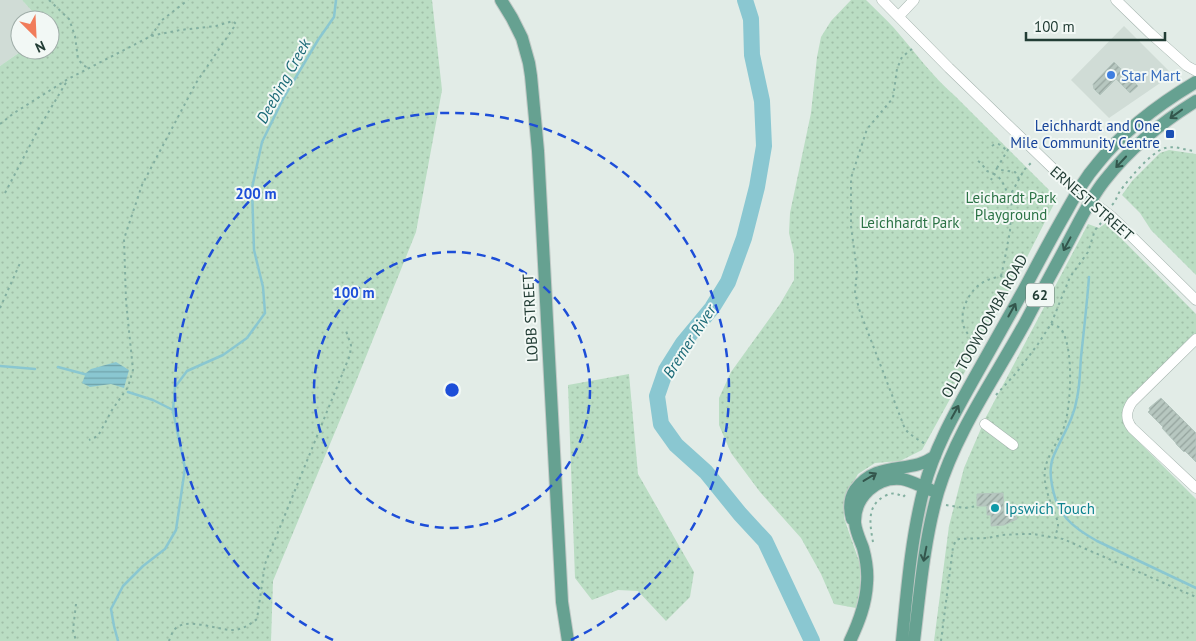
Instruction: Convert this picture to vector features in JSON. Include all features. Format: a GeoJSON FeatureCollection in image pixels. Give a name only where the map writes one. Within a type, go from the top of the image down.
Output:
{"type":"FeatureCollection","features":[{"type":"Feature","properties":{"kind":"main road","name":"LOBB STREET"},"geometry":{"type":"LineString","coordinates":[[502,0],[522,38],[529,63],[532,86],[538,151],[561,592],[568,641]]}},
{"type":"Feature","properties":{"kind":"main road","name":"OLD TOOWOOMBA ROAD"},"geometry":{"type":"LineString","coordinates":[[902,641],[910,556],[924,487],[948,425],[1077,191],[1098,162],[1133,126],[1194,77]]}},
{"type":"Feature","properties":{"kind":"main road","name":"62"},"geometry":{"type":"LineString","coordinates":[[914,641],[923,560],[943,495],[954,448],[1103,181],[1135,147],[1156,129],[1196,101]]}},
{"type":"Feature","properties":{"kind":"main road"},"geometry":{"type":"LineString","coordinates":[[858,533],[850,514],[850,504],[853,494],[861,482],[878,472],[922,463],[935,456]]}},
{"type":"Feature","properties":{"kind":"main road"},"geometry":{"type":"LineString","coordinates":[[850,641],[862,613],[866,595],[865,559],[855,521],[863,496],[873,487],[886,480],[899,479],[943,495]]}},
{"type":"Feature","properties":{"kind":"street","name":"ERNEST STREET"},"geometry":{"type":"LineString","coordinates":[[882,0],[1039,156],[1077,191],[1111,216],[1196,300]]}},
{"type":"Feature","properties":{"kind":"street"},"geometry":{"type":"LineString","coordinates":[[898,16],[914,0]]}},
{"type":"Feature","properties":{"kind":"street"},"geometry":{"type":"LineString","coordinates":[[1116,0],[1194,77]]}},
{"type":"Feature","properties":{"kind":"street"},"geometry":{"type":"LineString","coordinates":[[1196,339],[1132,402],[1126,416],[1132,428],[1196,488]]}},
{"type":"Feature","properties":{"kind":"street"},"geometry":{"type":"LineString","coordinates":[[985,424],[1013,445]]}},
{"type":"Feature","properties":{"kind":"path"},"geometry":{"type":"LineString","coordinates":[[49,0],[68,19],[75,36],[78,59],[88,68]]}},
{"type":"Feature","properties":{"kind":"path"},"geometry":{"type":"LineString","coordinates":[[150,36],[162,20],[188,0]]}},
{"type":"Feature","properties":{"kind":"path"},"geometry":{"type":"LineString","coordinates":[[0,124],[68,79],[150,36],[216,26],[233,21],[236,24],[196,84],[142,185],[124,239],[126,301],[133,370],[128,387],[112,410],[98,436],[89,440]]}},
{"type":"Feature","properties":{"kind":"path"},"geometry":{"type":"LineString","coordinates":[[912,49],[902,57],[897,70],[893,98],[868,129],[864,138],[852,178],[852,226],[857,271],[855,292],[859,309],[905,429],[909,434],[927,445]]}},
{"type":"Feature","properties":{"kind":"path"},"geometry":{"type":"LineString","coordinates":[[5,193],[39,128],[68,79]]}},
{"type":"Feature","properties":{"kind":"path"},"geometry":{"type":"LineString","coordinates":[[992,146],[999,144],[1007,151]]}},
{"type":"Feature","properties":{"kind":"path"},"geometry":{"type":"LineString","coordinates":[[1115,202],[1124,187],[1145,162],[1156,153],[1165,148],[1173,147],[1196,151]]}},
{"type":"Feature","properties":{"kind":"path"},"geometry":{"type":"LineString","coordinates":[[991,180],[1009,148]]}},
{"type":"Feature","properties":{"kind":"path"},"geometry":{"type":"LineString","coordinates":[[1001,276],[1010,231],[1012,192],[1024,170],[1039,156]]}},
{"type":"Feature","properties":{"kind":"path"},"geometry":{"type":"LineString","coordinates":[[978,161],[982,163],[987,171],[998,176],[1012,198],[1024,203]]}},
{"type":"Feature","properties":{"kind":"path"},"geometry":{"type":"LineString","coordinates":[[997,168],[1016,172],[1024,170]]}},
{"type":"Feature","properties":{"kind":"path"},"geometry":{"type":"LineString","coordinates":[[1016,172],[1019,179]]}},
{"type":"Feature","properties":{"kind":"path"},"geometry":{"type":"LineString","coordinates":[[995,397],[1017,372],[1051,324],[1070,277],[1088,252],[1095,230],[1101,223]]}},
{"type":"Feature","properties":{"kind":"path"},"geometry":{"type":"LineString","coordinates":[[0,308],[20,261]]}},
{"type":"Feature","properties":{"kind":"path"},"geometry":{"type":"LineString","coordinates":[[976,344],[964,326],[963,318],[967,301],[973,291],[980,284],[1001,276],[1014,284]]}},
{"type":"Feature","properties":{"kind":"path"},"geometry":{"type":"LineString","coordinates":[[1051,324],[1061,329],[1069,352],[1070,365],[1066,422],[1048,457],[1045,470],[1047,488],[1058,524],[1055,537]]}},
{"type":"Feature","properties":{"kind":"path"},"geometry":{"type":"LineString","coordinates":[[169,641],[173,631],[179,626],[191,624],[233,630],[245,628],[257,619],[265,564],[350,355],[351,345],[345,328]]}},
{"type":"Feature","properties":{"kind":"path"},"geometry":{"type":"LineString","coordinates":[[943,495],[946,506],[944,510]]}},
{"type":"Feature","properties":{"kind":"path"},"geometry":{"type":"LineString","coordinates":[[946,506],[966,508],[977,506]]}},
{"type":"Feature","properties":{"kind":"path"},"geometry":{"type":"LineString","coordinates":[[941,641],[956,540],[1021,534],[1055,537],[1073,542],[1196,597]]}},
{"type":"Feature","properties":{"kind":"path"},"geometry":{"type":"LineString","coordinates":[[76,604],[72,630],[76,641]]}},
{"type":"Feature","properties":{"kind":"shaded area"},"geometry":{"type":"Polygon","coordinates":[[[0,0],[22,0],[31,10],[10,10],[10,59],[0,66],[0,0]]]}},
{"type":"Feature","properties":{"kind":"shaded area"},"geometry":{"type":"Polygon","coordinates":[[[1124,26],[1170,72],[1166,79],[1109,118],[1071,80],[1124,26]]]}},
{"type":"Feature","properties":{"kind":"green space"},"geometry":{"type":"Polygon","coordinates":[[[22,0],[432,0],[442,90],[416,232],[273,581],[271,641],[0,641],[0,66],[10,59],[60,60],[60,10],[31,10],[22,0]]]}},
{"type":"Feature","properties":{"kind":"green space","name":"Leichhardt Park"},"geometry":{"type":"Polygon","coordinates":[[[851,0],[866,0],[894,28],[939,80],[1057,198],[1017,277],[922,450],[900,461],[875,463],[858,474],[848,492],[844,505],[844,518],[860,564],[860,588],[856,608],[834,604],[821,574],[801,538],[760,492],[731,453],[719,425],[719,398],[731,372],[780,304],[794,280],[794,254],[789,233],[790,213],[811,113],[821,37],[831,21],[851,0]]]}},
{"type":"Feature","properties":{"kind":"green space"},"geometry":{"type":"Polygon","coordinates":[[[1169,150],[1196,154],[1196,275],[1151,230],[1140,213],[1122,195],[1132,181],[1160,153],[1169,150]]]}},
{"type":"Feature","properties":{"kind":"green space"},"geometry":{"type":"Polygon","coordinates":[[[1106,223],[1196,314],[1196,334],[1129,402],[1127,425],[1131,434],[1196,499],[1196,641],[934,641],[949,526],[964,468],[986,417],[1088,224],[1099,228],[1106,223]]]}},
{"type":"Feature","properties":{"kind":"green space"},"geometry":{"type":"Polygon","coordinates":[[[629,374],[638,474],[694,572],[690,597],[666,621],[638,591],[618,590],[592,600],[575,578],[568,385],[629,374]]]}},
{"type":"Feature","properties":{"kind":"water"},"geometry":{"type":"Polygon","coordinates":[[[116,362],[129,370],[124,388],[111,384],[90,387],[82,383],[86,373],[91,369],[116,362]]]}},
{"type":"Feature","properties":{"kind":"building","name":"Star Mart"},"geometry":{"type":"Polygon","coordinates":[[[1114,62],[1138,86],[1130,93],[1116,79],[1100,95],[1094,89],[1093,84],[1114,62]]]}},
{"type":"Feature","properties":{"kind":"building"},"geometry":{"type":"Polygon","coordinates":[[[1161,398],[1196,433],[1196,462],[1176,444],[1148,412],[1149,408],[1161,398]]]}},
{"type":"Feature","properties":{"kind":"building","name":"Ipswich Touch"},"geometry":{"type":"Polygon","coordinates":[[[1003,493],[1004,514],[1013,509],[1017,519],[1004,525],[991,526],[991,515],[987,515],[987,506],[977,506],[977,494],[1003,493]]]}},
{"type":"Feature","properties":{"kind":"waterway","name":"Deebing Creek"},"geometry":{"type":"LineString","coordinates":[[118,641],[111,609],[123,586],[143,566],[165,549],[176,530],[185,468],[173,411],[175,387],[187,371],[223,355],[247,338],[265,313],[263,287],[254,250],[252,188],[262,142],[284,97],[334,17],[336,0]]}},
{"type":"Feature","properties":{"kind":"waterway","name":"Bremer River"},"geometry":{"type":"LineString","coordinates":[[745,0],[751,19],[752,55],[762,101],[764,146],[757,187],[744,238],[728,282],[712,308],[683,343],[666,370],[657,396],[661,424],[676,445],[706,472],[765,541],[812,641]]}},
{"type":"Feature","properties":{"kind":"waterway"},"geometry":{"type":"LineString","coordinates":[[1089,277],[1078,393],[1071,420],[1054,455],[1051,466],[1054,495],[1067,519],[1080,531],[1196,588]]}},
{"type":"Feature","properties":{"kind":"waterway"},"geometry":{"type":"LineString","coordinates":[[0,366],[35,369]]}},
{"type":"Feature","properties":{"kind":"waterway"},"geometry":{"type":"LineString","coordinates":[[58,367],[88,375]]}},
{"type":"Feature","properties":{"kind":"waterway"},"geometry":{"type":"LineString","coordinates":[[128,392],[153,400],[173,410]]}},
{"type":"Feature","properties":{"kind":"place","name":"Star Mart"},"geometry":{"type":"Point","coordinates":[1111,75]}},
{"type":"Feature","properties":{"kind":"place","name":"Leichhardt and One Mile Community Centre"},"geometry":{"type":"Point","coordinates":[1170,134]}},
{"type":"Feature","properties":{"kind":"place","name":"Ipswich Touch"},"geometry":{"type":"Point","coordinates":[995,508]}},
{"type":"Feature","properties":{"kind":"park label","name":"Leichardt Park Playground"},"geometry":{"type":"Point","coordinates":[1011,206]}}]}
